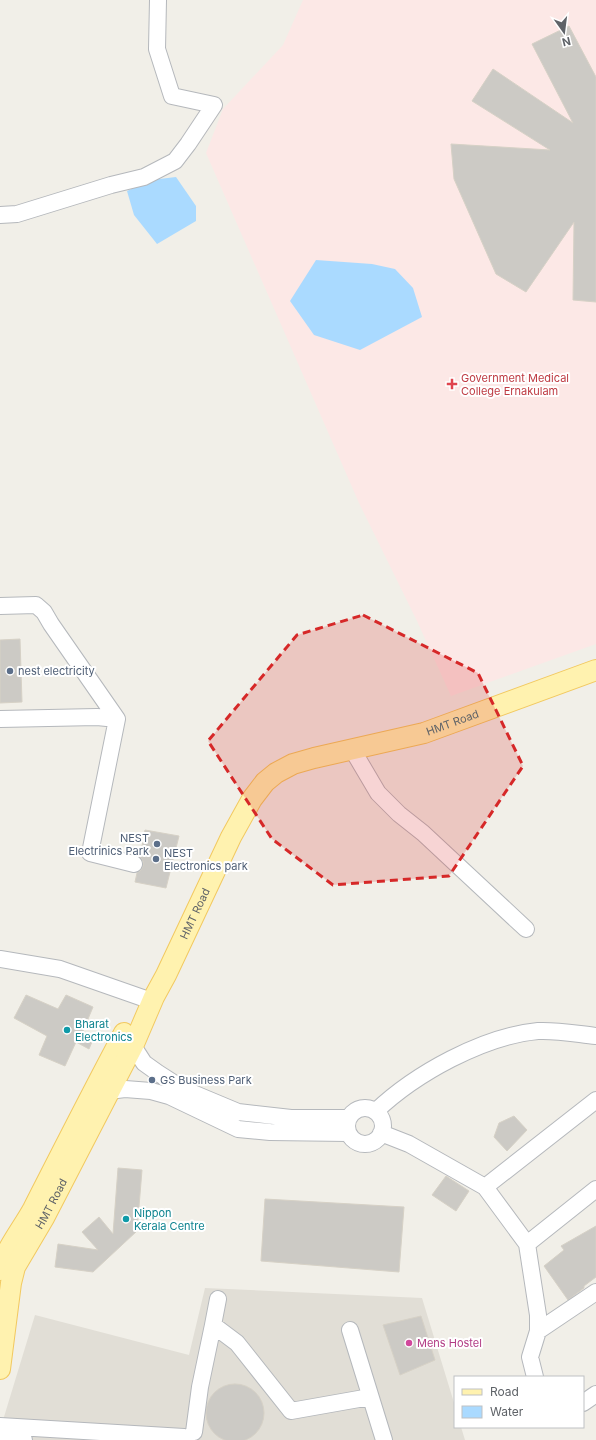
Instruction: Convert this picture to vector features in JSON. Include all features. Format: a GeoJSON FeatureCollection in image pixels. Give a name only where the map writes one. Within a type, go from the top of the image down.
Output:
{"type":"FeatureCollection","features":[{"type":"Feature","properties":{"kind":"main road","name":"HMT Road"},"geometry":{"type":"LineString","coordinates":[[0,1369],[11,1283],[15,1267],[44,1218],[133,1046],[154,997],[166,975],[231,837],[252,799],[260,778],[272,760],[293,751],[419,721],[476,702],[596,657]]}},
{"type":"Feature","properties":{"kind":"main road","name":"HMT Road"},"geometry":{"type":"LineString","coordinates":[[0,1270],[3,1260],[29,1217],[88,1100],[170,948],[233,811],[250,781],[276,773],[293,764],[314,758],[424,733],[596,670]]}},
{"type":"Feature","properties":{"kind":"street"},"geometry":{"type":"LineString","coordinates":[[2,209],[17,214],[111,185],[144,177],[175,161],[188,144],[214,104],[172,96],[157,49],[158,0]]}},
{"type":"Feature","properties":{"kind":"street"},"geometry":{"type":"LineString","coordinates":[[0,606],[36,605],[44,612],[117,719],[90,853],[134,864]]}},
{"type":"Feature","properties":{"kind":"street"},"geometry":{"type":"LineString","coordinates":[[0,719],[97,717],[117,719]]}},
{"type":"Feature","properties":{"kind":"street"},"geometry":{"type":"LineString","coordinates":[[352,749],[378,793],[399,814],[424,833],[526,929]]}},
{"type":"Feature","properties":{"kind":"street"},"geometry":{"type":"LineString","coordinates":[[0,959],[60,969],[143,998]]}},
{"type":"Feature","properties":{"kind":"street"},"geometry":{"type":"LineString","coordinates":[[376,1111],[388,1100],[436,1067],[472,1049],[505,1037],[539,1031],[596,1036]]}},
{"type":"Feature","properties":{"kind":"street"},"geometry":{"type":"LineString","coordinates":[[133,1046],[144,1063],[170,1081],[183,1089],[238,1112],[348,1125]]}},
{"type":"Feature","properties":{"kind":"street"},"geometry":{"type":"LineString","coordinates":[[109,1091],[125,1089],[150,1091],[169,1096],[238,1128],[270,1132],[348,1125]]}},
{"type":"Feature","properties":{"kind":"street"},"geometry":{"type":"LineString","coordinates":[[485,1187],[596,1100]]}},
{"type":"Feature","properties":{"kind":"street"},"geometry":{"type":"LineString","coordinates":[[358,1109],[370,1109],[376,1111],[380,1116],[383,1127],[381,1133],[373,1142],[368,1144],[356,1142],[351,1138],[348,1125],[353,1112],[358,1109]]}},
{"type":"Feature","properties":{"kind":"street"},"geometry":{"type":"LineString","coordinates":[[381,1133],[409,1144],[485,1187],[528,1244],[538,1316],[538,1331],[530,1357],[535,1376]]}},
{"type":"Feature","properties":{"kind":"street"},"geometry":{"type":"LineString","coordinates":[[528,1244],[596,1189]]}},
{"type":"Feature","properties":{"kind":"street"},"geometry":{"type":"LineString","coordinates":[[538,1331],[596,1292]]}},
{"type":"Feature","properties":{"kind":"street"},"geometry":{"type":"LineString","coordinates":[[0,1426],[191,1437],[218,1299]]}},
{"type":"Feature","properties":{"kind":"street"},"geometry":{"type":"LineString","coordinates":[[214,1325],[237,1343],[290,1411],[370,1397]]}},
{"type":"Feature","properties":{"kind":"street"},"geometry":{"type":"LineString","coordinates":[[350,1330],[384,1440]]}},
{"type":"Feature","properties":{"kind":"street"},"geometry":{"type":"LineString","coordinates":[[584,1402],[596,1394]]}},
{"type":"Feature","properties":{"kind":"street"},"geometry":{"type":"LineString","coordinates":[[0,1438],[24,1440]]}},
{"type":"Feature","properties":{"kind":"highlighted area"},"geometry":{"type":"Polygon","coordinates":[[[363,615],[478,673],[523,766],[449,876],[333,885],[272,839],[208,741],[297,635],[363,615]]]}},
{"type":"Feature","properties":{"kind":"shaded area","name":"Government Medical College Ernakulam"},"geometry":{"type":"Polygon","coordinates":[[[303,0],[596,0],[596,644],[451,696],[417,621],[359,503],[206,153],[223,109],[283,45],[303,0]]]}},
{"type":"Feature","properties":{"kind":"shaded area"},"geometry":{"type":"Polygon","coordinates":[[[205,1288],[422,1298],[454,1403],[454,1428],[461,1428],[465,1440],[0,1440],[0,1430],[35,1315],[189,1355],[205,1288]]]}},
{"type":"Feature","properties":{"kind":"water"},"geometry":{"type":"Polygon","coordinates":[[[176,177],[196,206],[196,221],[157,244],[134,215],[127,191],[151,180],[176,177]]]}},
{"type":"Feature","properties":{"kind":"water"},"geometry":{"type":"Polygon","coordinates":[[[316,260],[372,264],[395,269],[413,288],[422,317],[360,350],[314,335],[290,301],[316,260]]]}},
{"type":"Feature","properties":{"kind":"building"},"geometry":{"type":"Polygon","coordinates":[[[569,26],[596,77],[596,302],[573,300],[574,222],[526,292],[496,274],[454,179],[451,144],[550,150],[472,101],[493,69],[573,123],[532,44],[569,26]]]}},
{"type":"Feature","properties":{"kind":"building","name":"nest electricity"},"geometry":{"type":"Polygon","coordinates":[[[20,639],[22,702],[0,703],[0,640],[20,639]]]}},
{"type":"Feature","properties":{"kind":"building","name":"NEST Electronics park"},"geometry":{"type":"Polygon","coordinates":[[[145,830],[179,836],[166,888],[135,882],[137,873],[143,866],[143,861],[140,857],[145,830]]]}},
{"type":"Feature","properties":{"kind":"building","name":"Bharat Electronics"},"geometry":{"type":"Polygon","coordinates":[[[26,995],[58,1009],[66,995],[93,1007],[83,1031],[94,1037],[89,1049],[76,1042],[65,1066],[39,1055],[47,1036],[14,1018],[26,995]]]}},
{"type":"Feature","properties":{"kind":"building"},"geometry":{"type":"Polygon","coordinates":[[[514,1116],[527,1130],[507,1151],[494,1137],[499,1123],[514,1116]]]}},
{"type":"Feature","properties":{"kind":"building","name":"Nippon Kerala Centre"},"geometry":{"type":"Polygon","coordinates":[[[118,1168],[142,1170],[137,1231],[93,1272],[55,1267],[58,1244],[98,1250],[82,1232],[99,1217],[113,1234],[118,1168]]]}},
{"type":"Feature","properties":{"kind":"building"},"geometry":{"type":"Polygon","coordinates":[[[446,1176],[469,1191],[456,1211],[432,1195],[446,1176]]]}},
{"type":"Feature","properties":{"kind":"building"},"geometry":{"type":"Polygon","coordinates":[[[265,1199],[404,1207],[399,1272],[261,1261],[265,1199]]]}},
{"type":"Feature","properties":{"kind":"building"},"geometry":{"type":"Polygon","coordinates":[[[596,1226],[596,1277],[568,1300],[544,1266],[564,1250],[561,1246],[596,1226]]]}},
{"type":"Feature","properties":{"kind":"building","name":"Mens Hostel"},"geometry":{"type":"Polygon","coordinates":[[[421,1316],[435,1360],[400,1375],[383,1325],[421,1316]]]}},
{"type":"Feature","properties":{"kind":"building"},"geometry":{"type":"Polygon","coordinates":[[[235,1384],[246,1386],[259,1397],[264,1413],[262,1424],[251,1437],[246,1440],[224,1440],[211,1429],[208,1424],[206,1413],[208,1402],[219,1389],[224,1386],[235,1384]]]}},
{"type":"Feature","properties":{"kind":"place","name":"Government Medical College Ernakulam"},"geometry":{"type":"Point","coordinates":[452,384]}},
{"type":"Feature","properties":{"kind":"place","name":"nest electricity"},"geometry":{"type":"Point","coordinates":[10,671]}},
{"type":"Feature","properties":{"kind":"place","name":"NEST Electrinics Park"},"geometry":{"type":"Point","coordinates":[157,844]}},
{"type":"Feature","properties":{"kind":"place","name":"NEST Electronics park"},"geometry":{"type":"Point","coordinates":[156,859]}},
{"type":"Feature","properties":{"kind":"place","name":"Bharat Electronics"},"geometry":{"type":"Point","coordinates":[67,1030]}},
{"type":"Feature","properties":{"kind":"place","name":"GS Business Park"},"geometry":{"type":"Point","coordinates":[152,1080]}},
{"type":"Feature","properties":{"kind":"place","name":"Nippon Kerala Centre"},"geometry":{"type":"Point","coordinates":[126,1219]}},
{"type":"Feature","properties":{"kind":"place","name":"Mens Hostel"},"geometry":{"type":"Point","coordinates":[409,1343]}}]}
